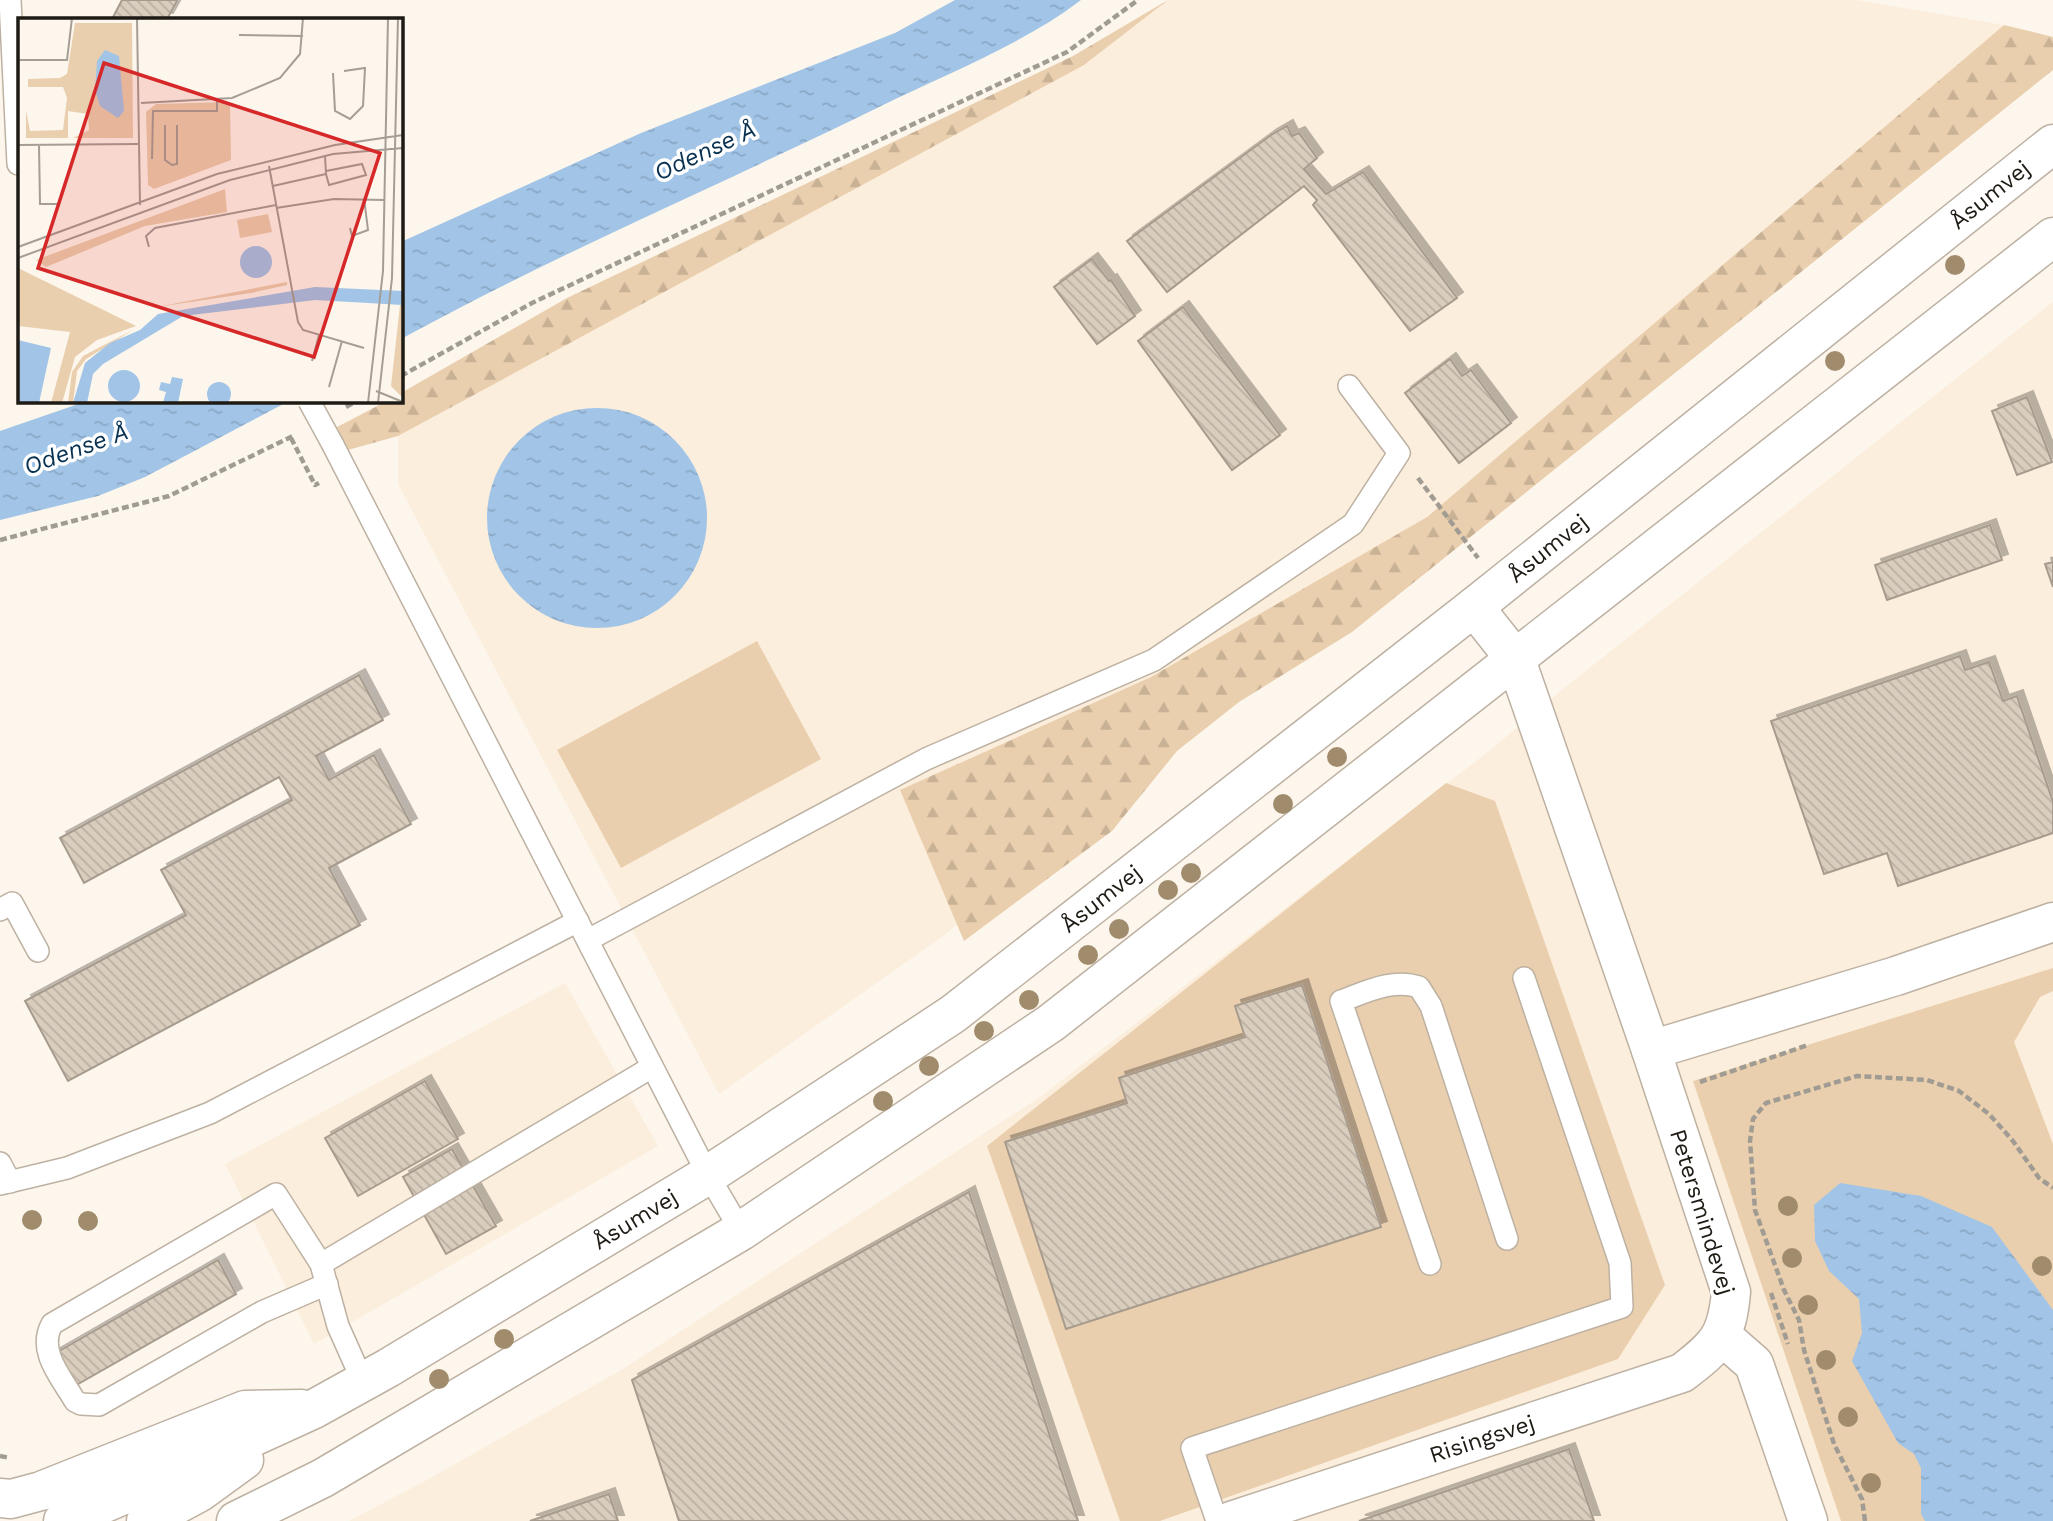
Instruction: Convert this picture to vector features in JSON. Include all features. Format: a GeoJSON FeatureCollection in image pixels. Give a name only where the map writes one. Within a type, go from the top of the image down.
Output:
{"type":"FeatureCollection","features":[{"type":"Feature","properties":{"kind":"street","name":"Åsumvej"},"geometry":{"type":"LineString","coordinates":[[63,1521],[314,1409],[708,1175],[953,1014],[1474,607],[2053,145]]}},
{"type":"Feature","properties":{"kind":"street"},"geometry":{"type":"LineString","coordinates":[[236,1521],[323,1478],[741,1231],[1051,1023],[2053,237]]}},
{"type":"Feature","properties":{"kind":"street","name":"Petersmindevej"},"geometry":{"type":"LineString","coordinates":[[1474,607],[1517,660],[1651,1050],[1731,1292],[1729,1314],[1722,1336]]}},
{"type":"Feature","properties":{"kind":"street"},"geometry":{"type":"LineString","coordinates":[[1651,1050],[1896,976],[2053,922]]}},
{"type":"Feature","properties":{"kind":"street"},"geometry":{"type":"LineString","coordinates":[[1722,1336],[1754,1364],[1808,1521]]}},
{"type":"Feature","properties":{"kind":"street","name":"Risingsvej"},"geometry":{"type":"LineString","coordinates":[[1231,1521],[1682,1373],[1705,1356],[1722,1336]]}},
{"type":"Feature","properties":{"kind":"street"},"geometry":{"type":"LineString","coordinates":[[0,1498],[10,1499],[41,1491],[245,1410],[314,1409]]}},
{"type":"Feature","properties":{"kind":"street"},"geometry":{"type":"LineString","coordinates":[[146,1521],[200,1492],[314,1409]]}},
{"type":"Feature","properties":{"kind":"lane"},"geometry":{"type":"LineString","coordinates":[[10,0],[12,164]]}},
{"type":"Feature","properties":{"kind":"lane"},"geometry":{"type":"LineString","coordinates":[[3,1176],[67,1168],[210,1113],[583,931],[926,758],[1154,660],[1353,524],[1399,453],[1349,386]]}},
{"type":"Feature","properties":{"kind":"lane"},"geometry":{"type":"LineString","coordinates":[[310,402],[708,1175],[741,1231]]}},
{"type":"Feature","properties":{"kind":"lane"},"geometry":{"type":"LineString","coordinates":[[0,910],[12,904],[38,951]]}},
{"type":"Feature","properties":{"kind":"lane"},"geometry":{"type":"LineString","coordinates":[[1217,1521],[1192,1448],[1622,1307],[1619,1263],[1524,978]]}},
{"type":"Feature","properties":{"kind":"lane"},"geometry":{"type":"LineString","coordinates":[[1430,1264],[1341,1001],[1374,989],[1405,982],[1419,987],[1431,1006],[1507,1239]]}},
{"type":"Feature","properties":{"kind":"lane"},"geometry":{"type":"LineString","coordinates":[[363,1381],[338,1326],[324,1274],[276,1194],[52,1324],[46,1335],[46,1346],[75,1401],[99,1405],[262,1312],[324,1274],[652,1067]]}},
{"type":"Feature","properties":{"kind":"path"},"geometry":{"type":"LineString","coordinates":[[402,375],[532,303],[1067,52],[1138,0]]}},
{"type":"Feature","properties":{"kind":"path"},"geometry":{"type":"LineString","coordinates":[[335,413],[355,402]]}},
{"type":"Feature","properties":{"kind":"path"},"geometry":{"type":"LineString","coordinates":[[0,540],[169,496],[302,432]]}},
{"type":"Feature","properties":{"kind":"path"},"geometry":{"type":"LineString","coordinates":[[291,438],[315,485]]}},
{"type":"Feature","properties":{"kind":"path"},"geometry":{"type":"LineString","coordinates":[[1399,453],[1471,549]]}},
{"type":"Feature","properties":{"kind":"path"},"geometry":{"type":"LineString","coordinates":[[1700,1082],[1818,1042]]}},
{"type":"Feature","properties":{"kind":"path"},"geometry":{"type":"LineString","coordinates":[[1865,1521],[1862,1499],[1834,1444],[1804,1350],[1799,1320],[1784,1290],[1755,1210],[1750,1141],[1753,1119],[1766,1103],[1857,1076],[1927,1080],[1959,1091],[1989,1114],[2013,1141],[2039,1178],[2053,1188]]}},
{"type":"Feature","properties":{"kind":"path"},"geometry":{"type":"LineString","coordinates":[[1769,1289],[1791,1353]]}},
{"type":"Feature","properties":{"kind":"shaded area"},"geometry":{"type":"Polygon","coordinates":[[[1168,0],[1856,0],[2004,25],[1343,588],[946,934],[719,1094],[398,484],[398,436],[1084,65],[1168,0]]]}},
{"type":"Feature","properties":{"kind":"shaded area"},"geometry":{"type":"Polygon","coordinates":[[[2053,302],[2053,1521],[349,1521],[623,1369],[1040,1097],[1489,751],[1563,689],[2053,302]]]}},
{"type":"Feature","properties":{"kind":"shaded area"},"geometry":{"type":"Polygon","coordinates":[[[565,983],[658,1146],[314,1344],[225,1164],[565,983]]]}},
{"type":"Feature","properties":{"kind":"green space"},"geometry":{"type":"Polygon","coordinates":[[[1168,0],[1084,65],[398,436],[348,450],[337,427],[385,402],[402,402],[402,392],[567,298],[1073,56],[1168,0]]]}},
{"type":"Feature","properties":{"kind":"green space"},"geometry":{"type":"Polygon","coordinates":[[[2004,25],[2053,37],[2053,70],[1352,632],[1239,702],[1177,751],[1112,831],[964,941],[900,790],[1151,677],[1427,517],[2004,25]]]}},
{"type":"Feature","properties":{"kind":"green space"},"geometry":{"type":"Polygon","coordinates":[[[757,641],[821,759],[621,868],[557,750],[757,641]]]}},
{"type":"Feature","properties":{"kind":"green space"},"geometry":{"type":"Polygon","coordinates":[[[1446,783],[1495,801],[1665,1285],[1618,1359],[1160,1521],[1120,1521],[987,1146],[1446,783]]]}},
{"type":"Feature","properties":{"kind":"green space"},"geometry":{"type":"Polygon","coordinates":[[[2053,968],[2053,991],[2040,997],[2014,1042],[2053,1144],[2053,1521],[1841,1521],[1693,1081],[2053,968]]]}},
{"type":"Feature","properties":{"kind":"water","name":"Odense Å"},"geometry":{"type":"Polygon","coordinates":[[[955,0],[1081,0],[1034,31],[983,58],[578,249],[402,338],[402,242],[641,133],[895,33],[955,0]]]}},
{"type":"Feature","properties":{"kind":"water","name":"Odense Å"},"geometry":{"type":"Polygon","coordinates":[[[84,402],[287,402],[145,477],[98,496],[0,520],[0,431],[84,402]]]}},
{"type":"Feature","properties":{"kind":"water"},"geometry":{"type":"Polygon","coordinates":[[[586,408],[608,408],[639,416],[658,426],[675,440],[689,457],[699,476],[705,496],[705,540],[699,560],[689,579],[675,596],[658,610],[639,620],[608,628],[586,628],[545,615],[527,603],[512,588],[495,560],[487,529],[487,507],[500,466],[512,448],[527,433],[555,416],[586,408]]]}},
{"type":"Feature","properties":{"kind":"water"},"geometry":{"type":"Polygon","coordinates":[[[1840,1183],[1921,1196],[1992,1227],[2053,1310],[2053,1521],[1925,1521],[1921,1514],[1921,1468],[1914,1454],[1898,1443],[1852,1361],[1862,1333],[1859,1299],[1829,1271],[1815,1241],[1814,1205],[1840,1183]]]}},
{"type":"Feature","properties":{"kind":"building"},"geometry":{"type":"Polygon","coordinates":[[[122,0],[177,1],[168,18],[113,18],[122,0]]]}},
{"type":"Feature","properties":{"kind":"building"},"geometry":{"type":"Polygon","coordinates":[[[1287,126],[1292,136],[1299,133],[1317,158],[1304,169],[1326,194],[1363,172],[1457,298],[1410,331],[1313,205],[1317,200],[1304,186],[1167,292],[1127,241],[1287,126]]]}},
{"type":"Feature","properties":{"kind":"building"},"geometry":{"type":"Polygon","coordinates":[[[1092,259],[1109,281],[1111,280],[1135,316],[1097,344],[1054,287],[1092,259]]]}},
{"type":"Feature","properties":{"kind":"building"},"geometry":{"type":"Polygon","coordinates":[[[1183,307],[1280,435],[1232,470],[1138,341],[1183,307]]]}},
{"type":"Feature","properties":{"kind":"building"},"geometry":{"type":"Polygon","coordinates":[[[1450,359],[1462,376],[1471,370],[1511,423],[1459,463],[1405,393],[1450,359]]]}},
{"type":"Feature","properties":{"kind":"building"},"geometry":{"type":"Polygon","coordinates":[[[2027,397],[2052,462],[2017,475],[1992,411],[2027,397]]]}},
{"type":"Feature","properties":{"kind":"building"},"geometry":{"type":"Polygon","coordinates":[[[1990,525],[2002,560],[1887,600],[1875,565],[1990,525]]]}},
{"type":"Feature","properties":{"kind":"building"},"geometry":{"type":"Polygon","coordinates":[[[2053,562],[2053,587],[2045,564],[2053,562]]]}},
{"type":"Feature","properties":{"kind":"building"},"geometry":{"type":"Polygon","coordinates":[[[1960,656],[1965,670],[1989,662],[2003,701],[2017,696],[2053,802],[2053,833],[1898,886],[1887,853],[1824,874],[1771,721],[1960,656]]]}},
{"type":"Feature","properties":{"kind":"building"},"geometry":{"type":"Polygon","coordinates":[[[359,675],[383,720],[316,756],[329,780],[374,755],[411,824],[329,868],[360,925],[68,1081],[25,1001],[186,915],[161,870],[292,800],[279,777],[84,883],[60,838],[359,675]]]}},
{"type":"Feature","properties":{"kind":"building"},"geometry":{"type":"Polygon","coordinates":[[[1302,985],[1381,1227],[1066,1329],[1005,1142],[1127,1103],[1119,1078],[1245,1037],[1235,1006],[1302,985]]]}},
{"type":"Feature","properties":{"kind":"building"},"geometry":{"type":"Polygon","coordinates":[[[425,1081],[458,1139],[358,1196],[325,1138],[425,1081]]]}},
{"type":"Feature","properties":{"kind":"building"},"geometry":{"type":"Polygon","coordinates":[[[452,1149],[496,1226],[446,1254],[403,1177],[452,1149]]]}},
{"type":"Feature","properties":{"kind":"building"},"geometry":{"type":"Polygon","coordinates":[[[969,1192],[1078,1521],[679,1521],[632,1380],[969,1192]]]}},
{"type":"Feature","properties":{"kind":"building"},"geometry":{"type":"Polygon","coordinates":[[[218,1260],[236,1294],[73,1387],[54,1354],[218,1260]]]}},
{"type":"Feature","properties":{"kind":"building"},"geometry":{"type":"Polygon","coordinates":[[[1569,1449],[1594,1521],[1359,1521],[1569,1449]]]}},
{"type":"Feature","properties":{"kind":"building"},"geometry":{"type":"Polygon","coordinates":[[[609,1494],[618,1521],[530,1521],[609,1494]]]}}]}
